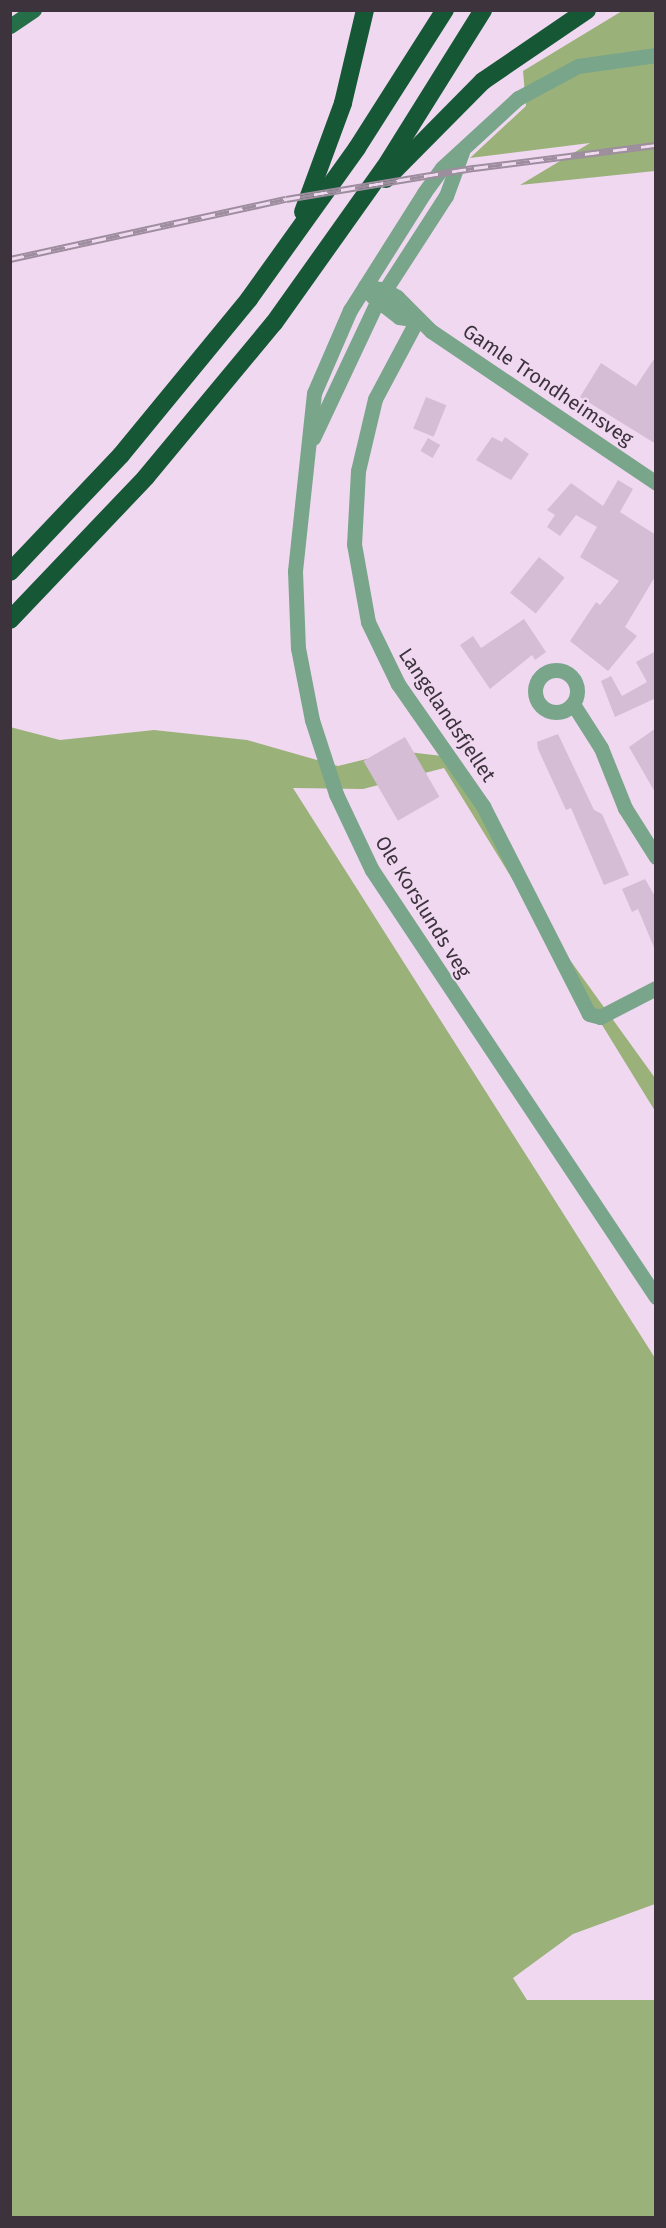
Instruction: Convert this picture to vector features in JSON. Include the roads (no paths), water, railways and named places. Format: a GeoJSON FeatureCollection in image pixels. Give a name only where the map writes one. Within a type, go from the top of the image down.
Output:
{"type":"FeatureCollection","features":[{"type":"Feature","properties":{"kind":"highway"},"geometry":{"type":"LineString","coordinates":[[292,240],[343,103],[365,10]]}},
{"type":"Feature","properties":{"kind":"highway"},"geometry":{"type":"LineString","coordinates":[[10,572],[180,386],[292,240],[357,148],[445,10]]}},
{"type":"Feature","properties":{"kind":"highway"},"geometry":{"type":"LineString","coordinates":[[10,620],[146,477],[274,323],[355,210],[483,10]]}},
{"type":"Feature","properties":{"kind":"highway"},"geometry":{"type":"LineString","coordinates":[[355,210],[483,81],[587,10]]}},
{"type":"Feature","properties":{"kind":"main road"},"geometry":{"type":"LineString","coordinates":[[10,26],[34,10]]}},
{"type":"Feature","properties":{"kind":"street"},"geometry":{"type":"LineString","coordinates":[[365,286],[442,168],[509,104],[561,74],[596,62],[656,55]]}},
{"type":"Feature","properties":{"kind":"street"},"geometry":{"type":"LineString","coordinates":[[385,290],[446,196],[463,149]]}},
{"type":"Feature","properties":{"kind":"street","name":"Gamle Trondheimsveg"},"geometry":{"type":"LineString","coordinates":[[365,286],[385,290],[412,309],[417,320],[656,483]]}},
{"type":"Feature","properties":{"kind":"street","name":"Gamle Trondheimsveg"},"geometry":{"type":"LineString","coordinates":[[365,286],[376,304],[405,320],[417,320]]}},
{"type":"Feature","properties":{"kind":"street","name":"Ole Korslunds veg"},"geometry":{"type":"LineString","coordinates":[[365,286],[337,336],[314,393],[296,538],[298,648],[312,720],[336,794],[372,870],[656,1297]]}},
{"type":"Feature","properties":{"kind":"street","name":"Ole Korslunds veg"},"geometry":{"type":"LineString","coordinates":[[307,451],[376,304],[385,290]]}},
{"type":"Feature","properties":{"kind":"street","name":"Langelandsfjellet"},"geometry":{"type":"LineString","coordinates":[[417,320],[375,399],[358,471],[354,554],[368,622],[398,684],[488,815],[590,1014],[600,1017],[656,988]]}},
{"type":"Feature","properties":{"kind":"street"},"geometry":{"type":"LineString","coordinates":[[573,704],[601,748],[625,808],[656,857]]}},
{"type":"Feature","properties":{"kind":"railway"},"geometry":{"type":"LineString","coordinates":[[10,259],[286,199],[474,168],[656,145]]}}]}
